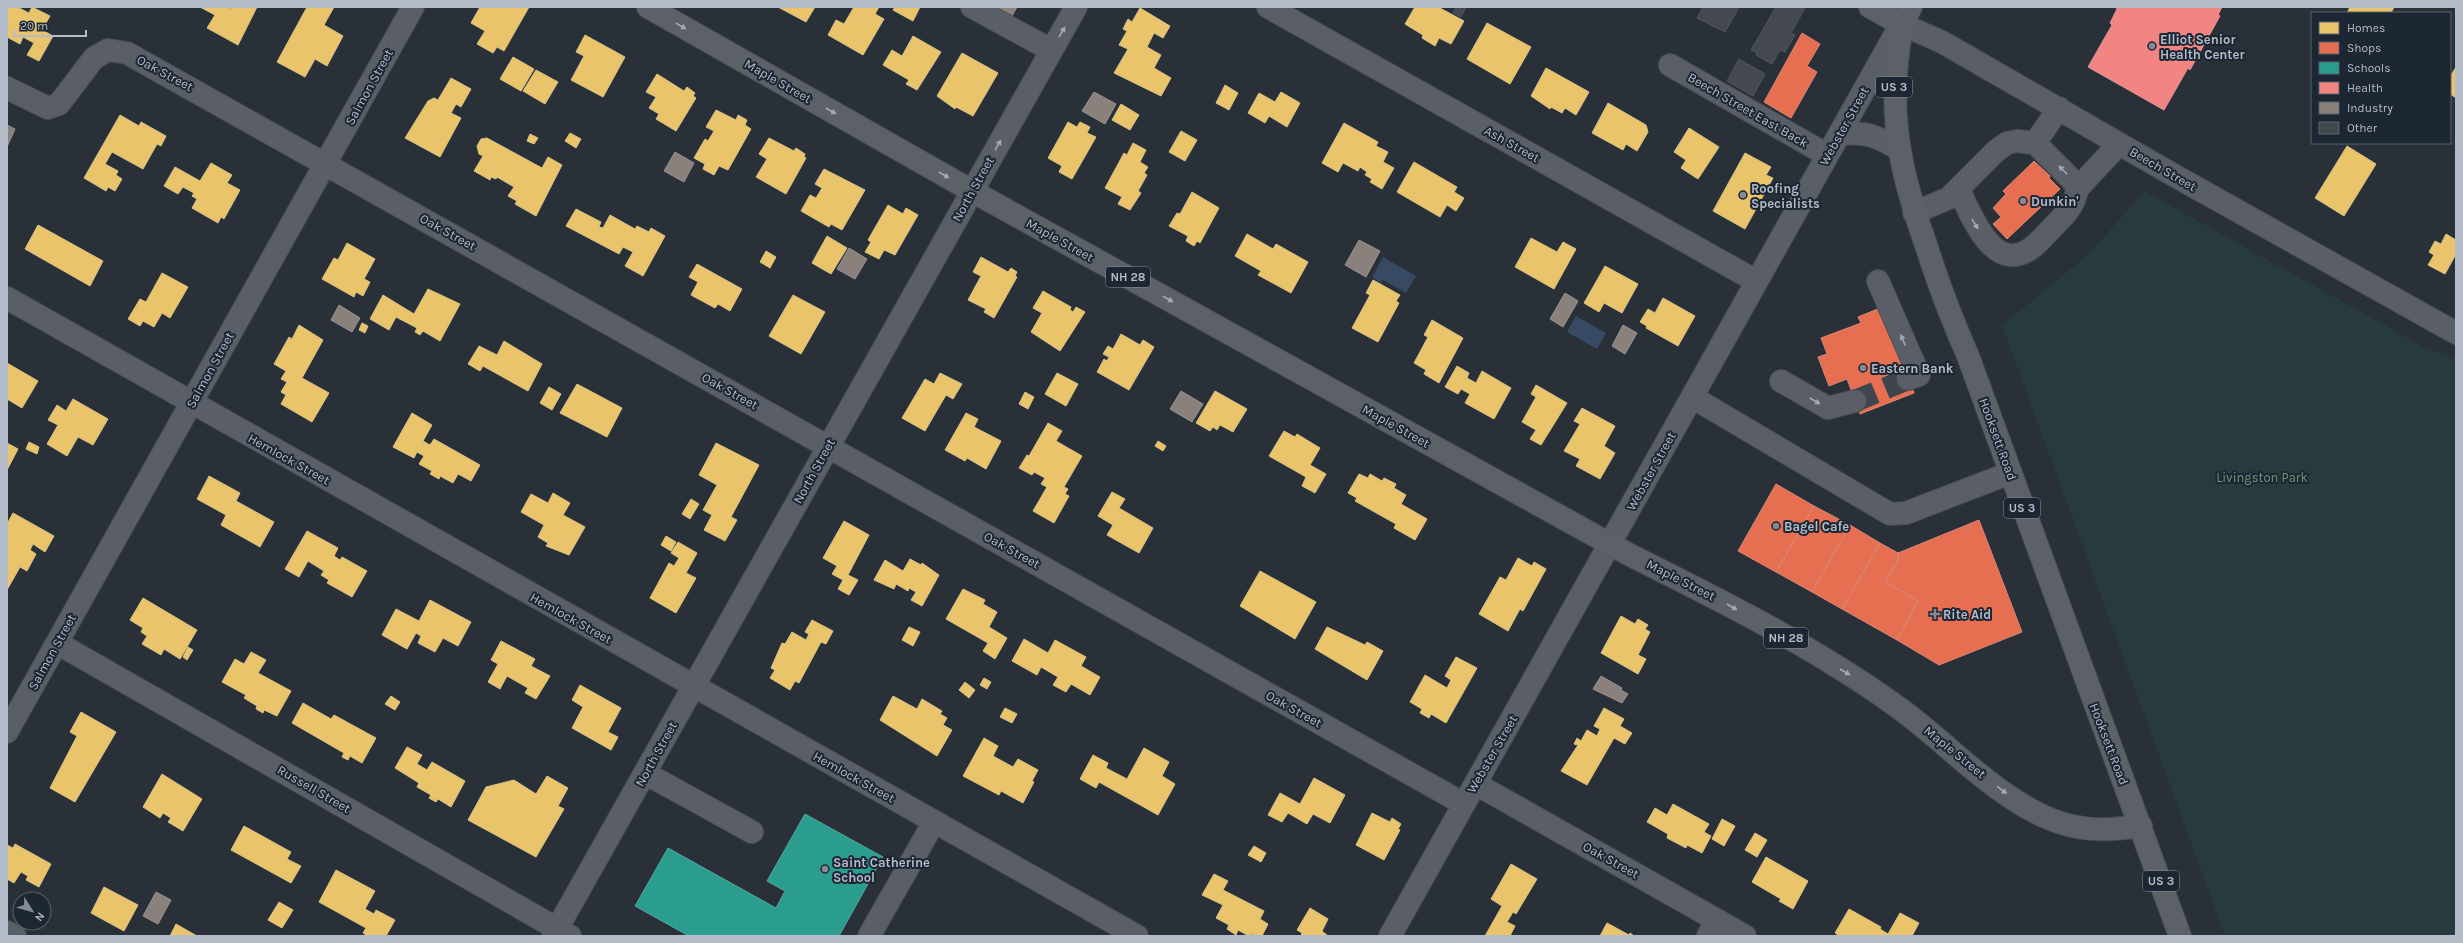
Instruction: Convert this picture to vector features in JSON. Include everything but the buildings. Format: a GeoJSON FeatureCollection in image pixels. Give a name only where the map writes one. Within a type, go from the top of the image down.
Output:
{"type":"FeatureCollection","features":[{"type":"Feature","properties":{"kind":"main road","name":"Maple Street"},"geometry":{"type":"LineString","coordinates":[[648,7],[972,191],[1611,544],[1713,596],[1857,679],[1920,724],[2014,799],[2035,811],[2057,822],[2079,828],[2110,830],[2141,826]]}},
{"type":"Feature","properties":{"kind":"main road","name":"Beech Street"},"geometry":{"type":"LineString","coordinates":[[1870,7],[1906,16]]}},
{"type":"Feature","properties":{"kind":"main road","name":"Hooksett Road"},"geometry":{"type":"LineString","coordinates":[[1906,16],[1894,89],[1898,149],[1914,213],[1947,308],[1968,356],[2077,660],[2141,826],[2180,936]]}},
{"type":"Feature","properties":{"kind":"street","name":"Salmon Street"},"geometry":{"type":"LineString","coordinates":[[7,732],[327,164],[413,7]]}},
{"type":"Feature","properties":{"kind":"street"},"geometry":{"type":"LineString","coordinates":[[972,7],[1051,50]]}},
{"type":"Feature","properties":{"kind":"street","name":"North Street"},"geometry":{"type":"LineString","coordinates":[[560,934],[693,687],[1076,7]]}},
{"type":"Feature","properties":{"kind":"street","name":"Ash Street"},"geometry":{"type":"LineString","coordinates":[[1268,7],[1756,281]]}},
{"type":"Feature","properties":{"kind":"street","name":"Webster Street"},"geometry":{"type":"LineString","coordinates":[[1390,936],[1906,16]]}},
{"type":"Feature","properties":{"kind":"street","name":"Beech Street"},"geometry":{"type":"LineString","coordinates":[[1906,16],[1942,42],[2059,108],[2119,144],[2456,332]]}},
{"type":"Feature","properties":{"kind":"street","name":"Oak Street"},"geometry":{"type":"LineString","coordinates":[[7,88],[48,108],[59,104],[94,58],[108,50],[127,53],[1464,804]]}},
{"type":"Feature","properties":{"kind":"street","name":"Beech Street East Back"},"geometry":{"type":"LineString","coordinates":[[1670,65],[1827,155]]}},
{"type":"Feature","properties":{"kind":"street"},"geometry":{"type":"LineString","coordinates":[[2035,143],[2059,108]]}},
{"type":"Feature","properties":{"kind":"street"},"geometry":{"type":"LineString","coordinates":[[1839,134],[1860,132],[1878,137],[1898,149]]}},
{"type":"Feature","properties":{"kind":"street"},"geometry":{"type":"LineString","coordinates":[[1914,213],[1941,203],[1959,189],[1996,151],[2007,143],[2017,141],[2035,143],[2074,182],[2077,189],[2076,199],[2064,215],[2031,249],[2014,256],[2001,251],[1978,230],[1970,216],[1959,189]]}},
{"type":"Feature","properties":{"kind":"street"},"geometry":{"type":"LineString","coordinates":[[2077,189],[2119,144]]}},
{"type":"Feature","properties":{"kind":"street"},"geometry":{"type":"LineString","coordinates":[[1878,282],[1919,375],[1908,378]]}},
{"type":"Feature","properties":{"kind":"street","name":"Hemlock Street"},"geometry":{"type":"LineString","coordinates":[[7,298],[191,404],[1136,936]]}},
{"type":"Feature","properties":{"kind":"street"},"geometry":{"type":"LineString","coordinates":[[1781,382],[1828,408],[1855,401]]}},
{"type":"Feature","properties":{"kind":"street"},"geometry":{"type":"LineString","coordinates":[[1692,398],[1890,514],[1906,513],[2010,473]]}},
{"type":"Feature","properties":{"kind":"street","name":"Russell Street"},"geometry":{"type":"LineString","coordinates":[[58,643],[560,934]]}},
{"type":"Feature","properties":{"kind":"street"},"geometry":{"type":"LineString","coordinates":[[645,774],[752,832]]}},
{"type":"Feature","properties":{"kind":"street","name":"Oak Street"},"geometry":{"type":"LineString","coordinates":[[1476,784],[1713,928],[1746,936]]}},
{"type":"Feature","properties":{"kind":"street"},"geometry":{"type":"LineString","coordinates":[[869,936],[934,822]]}},
{"type":"Feature","properties":{"kind":"street"},"geometry":{"type":"LineString","coordinates":[[7,932],[14,936]]}},
{"type":"Feature","properties":{"kind":"green space","name":"Livingston Park"},"geometry":{"type":"Polygon","coordinates":[[[2144,191],[2426,348],[2456,359],[2456,936],[2225,936],[2002,325],[2089,254],[2144,191]]]}},
{"type":"Feature","properties":{"kind":"water"},"geometry":{"type":"Polygon","coordinates":[[[1383,257],[1416,276],[1406,293],[1383,280],[1381,283],[1372,277],[1383,257]]]}},
{"type":"Feature","properties":{"kind":"water"},"geometry":{"type":"Polygon","coordinates":[[[1576,316],[1606,333],[1597,349],[1567,332],[1576,316]]]}},
{"type":"Feature","properties":{"kind":"tunnel"},"geometry":{"type":"LineString","coordinates":[[1855,401],[1908,379]]}},
{"type":"Feature","properties":{"kind":"place","name":"Elliot Senior Health Center"},"geometry":{"type":"Point","coordinates":[2152,46]}},
{"type":"Feature","properties":{"kind":"place","name":"Roofing Specialists"},"geometry":{"type":"Point","coordinates":[1743,195]}},
{"type":"Feature","properties":{"kind":"place","name":"Dunkin'"},"geometry":{"type":"Point","coordinates":[2023,201]}},
{"type":"Feature","properties":{"kind":"place","name":"Eastern Bank"},"geometry":{"type":"Point","coordinates":[1863,368]}},
{"type":"Feature","properties":{"kind":"place","name":"Bagel Cafe"},"geometry":{"type":"Point","coordinates":[1776,526]}},
{"type":"Feature","properties":{"kind":"place","name":"Rite Aid"},"geometry":{"type":"Point","coordinates":[1935,614]}},
{"type":"Feature","properties":{"kind":"place","name":"Saint Catherine School"},"geometry":{"type":"Point","coordinates":[825,869]}}]}
